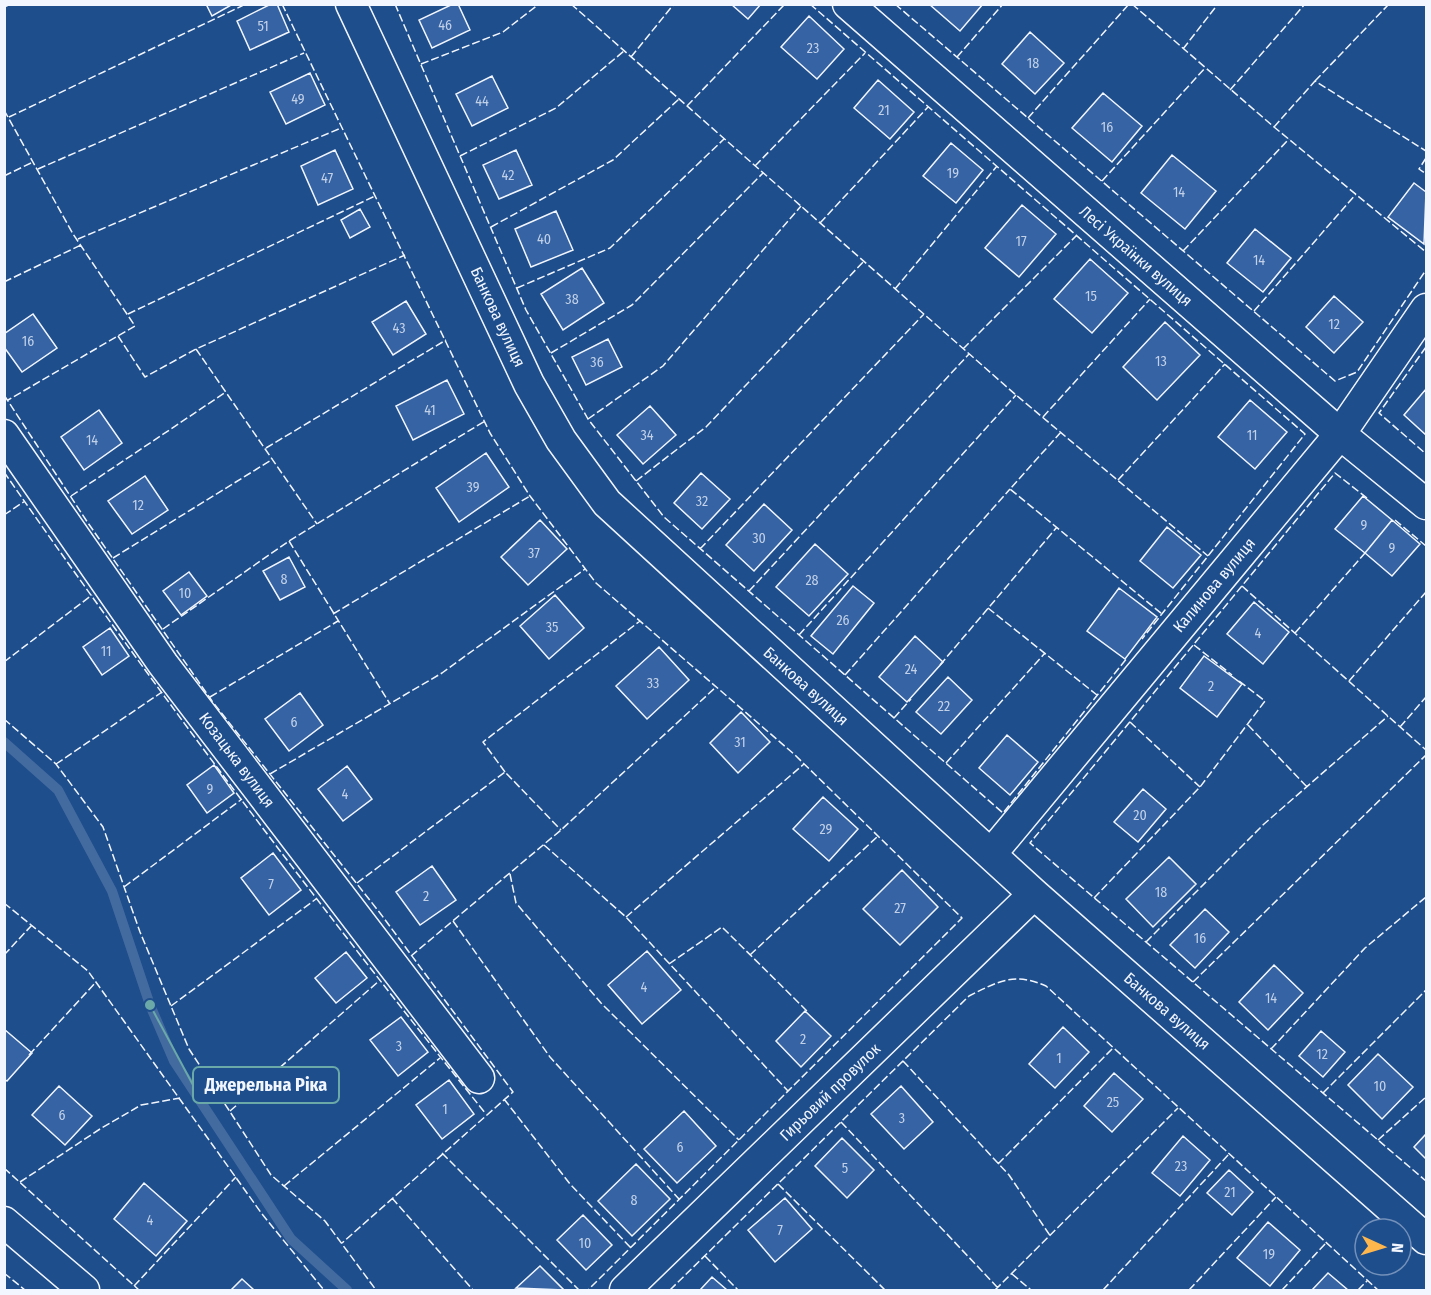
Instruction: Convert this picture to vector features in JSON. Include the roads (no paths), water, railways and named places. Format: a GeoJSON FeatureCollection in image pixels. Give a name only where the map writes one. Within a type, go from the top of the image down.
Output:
{"type":"FeatureCollection","features":[{"type":"Feature","properties":{"kind":"street","name":"Банкова вулиця"},"geometry":{"type":"LineString","coordinates":[[351,4],[529,384],[561,441],[607,503],[1034,894],[1426,1239]]}},
{"type":"Feature","properties":{"kind":"street","name":"Лесі Українки вулиця"},"geometry":{"type":"LineString","coordinates":[[848,4],[1340,434],[1426,504]]}},
{"type":"Feature","properties":{"kind":"street","name":"Калинова вулиця"},"geometry":{"type":"LineString","coordinates":[[991,854],[1340,434],[1426,309]]}},
{"type":"Feature","properties":{"kind":"street","name":"Козацька вулиця"},"geometry":{"type":"LineString","coordinates":[[4,435],[163,664],[479,1078]]}},
{"type":"Feature","properties":{"kind":"street","name":"Гирьовий провулок"},"geometry":{"type":"LineString","coordinates":[[625,1290],[1034,894]]}},
{"type":"Feature","properties":{"kind":"street"},"geometry":{"type":"LineString","coordinates":[[4,1222],[84,1290]]}},
{"type":"Feature","properties":{"kind":"waterway"},"geometry":{"type":"LineString","coordinates":[[4,742],[58,790],[112,891],[150,1005],[174,1061],[291,1239],[347,1290]]}},
{"type":"Feature","properties":{"kind":"place","name":"Джерельна Ріка"},"geometry":{"type":"Point","coordinates":[150,1005]}}]}
